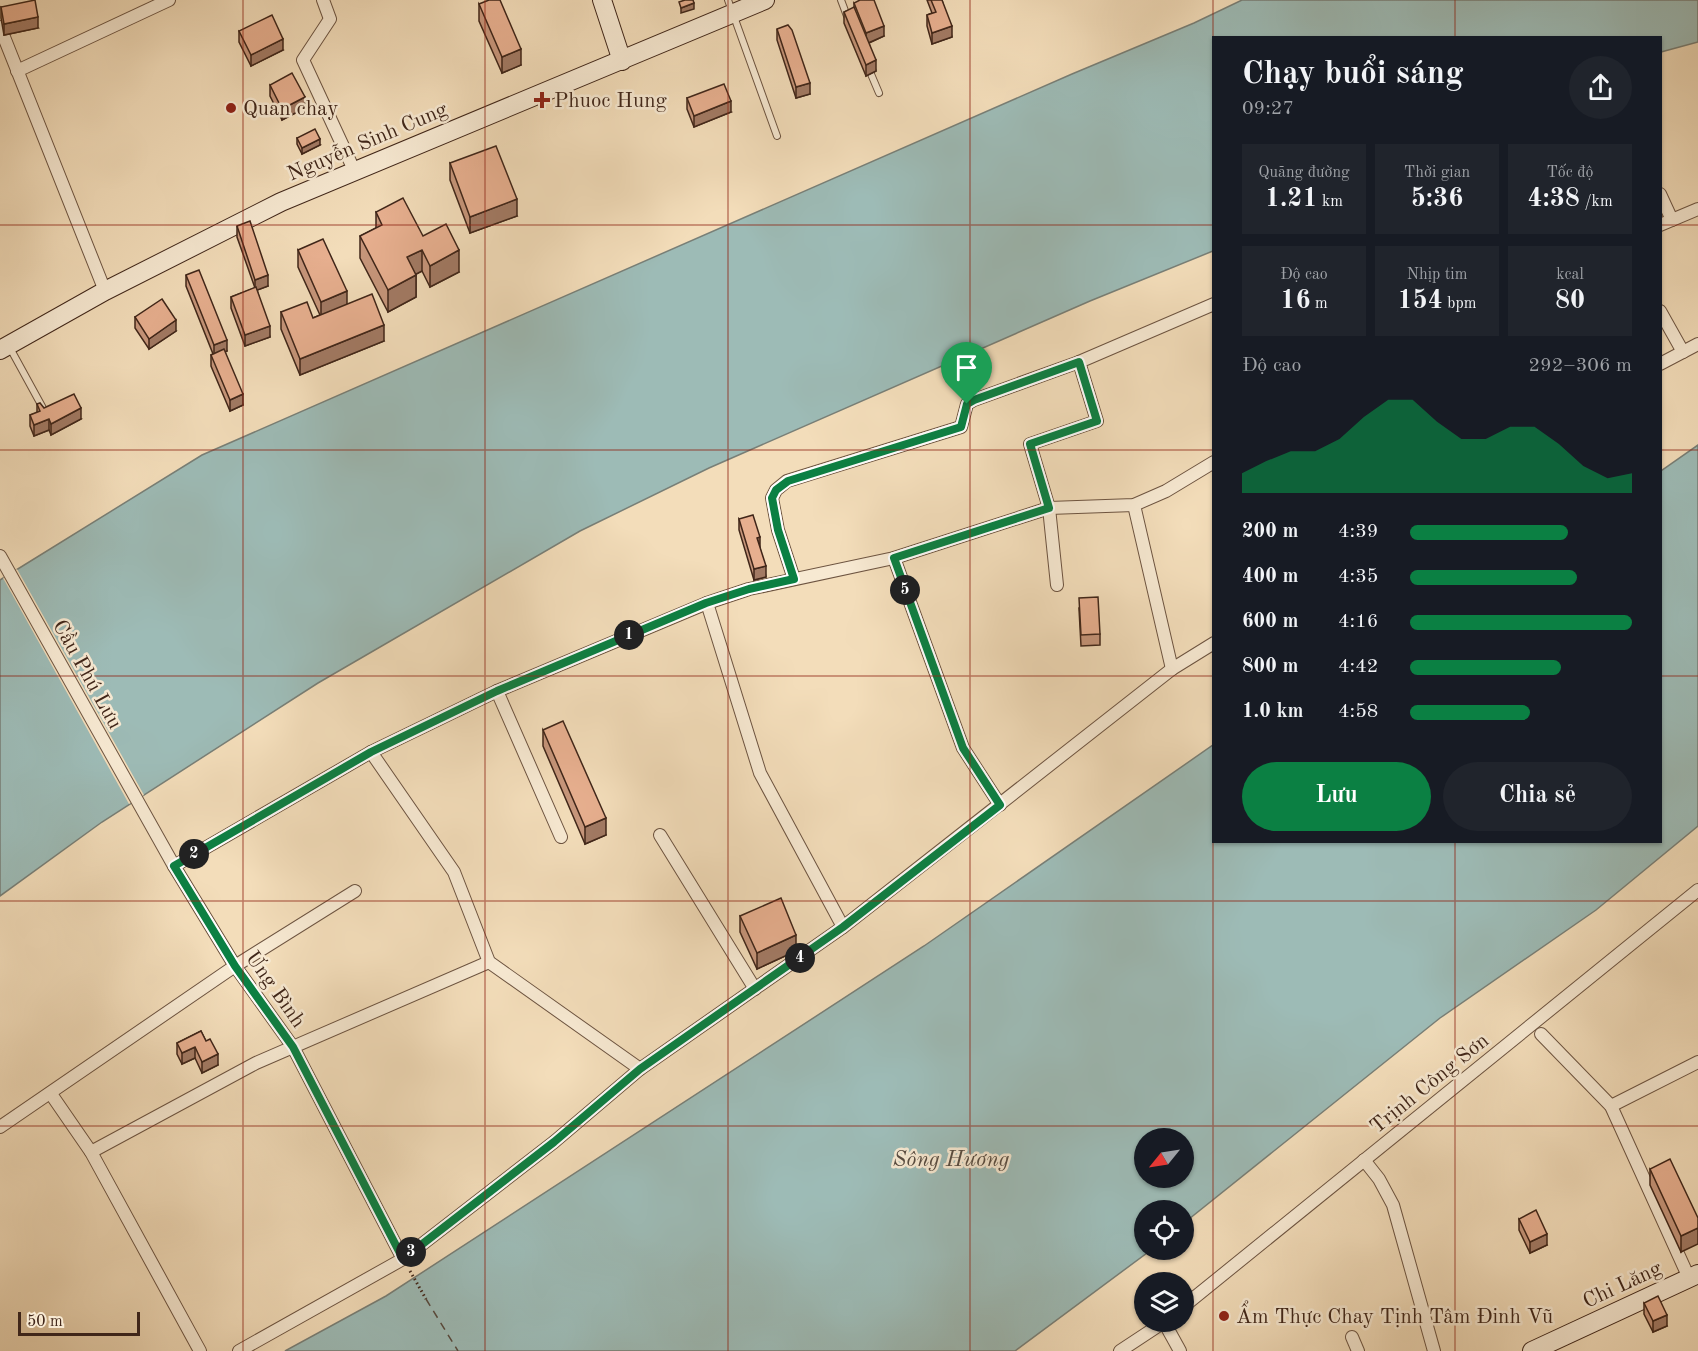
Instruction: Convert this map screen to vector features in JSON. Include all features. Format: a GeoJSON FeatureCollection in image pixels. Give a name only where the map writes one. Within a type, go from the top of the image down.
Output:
{"type":"FeatureCollection","features":[{"type":"Feature","properties":{"kind":"main road"},"geometry":{"type":"LineString","coordinates":[[602,0],[622,61]]}},
{"type":"Feature","properties":{"kind":"main road","name":"Nguyễn Sinh Cung"},"geometry":{"type":"LineString","coordinates":[[4,347],[105,291],[281,202],[622,61],[730,7],[765,0]]}},
{"type":"Feature","properties":{"kind":"main road","name":"Chi Lăng"},"geometry":{"type":"LineString","coordinates":[[1532,1351],[1556,1346],[1693,1276]]}},
{"type":"Feature","properties":{"kind":"street"},"geometry":{"type":"LineString","coordinates":[[17,71],[169,0]]}},
{"type":"Feature","properties":{"kind":"street"},"geometry":{"type":"LineString","coordinates":[[323,0],[330,19],[303,60],[354,170]]}},
{"type":"Feature","properties":{"kind":"street"},"geometry":{"type":"LineString","coordinates":[[0,27],[105,291]]}},
{"type":"Feature","properties":{"kind":"street"},"geometry":{"type":"LineString","coordinates":[[1662,204],[1666,223],[1698,210]]}},
{"type":"Feature","properties":{"kind":"street"},"geometry":{"type":"LineString","coordinates":[[794,579],[778,530],[772,498],[776,490],[788,481],[961,427],[967,404],[974,400],[1079,362],[1212,305]]}},
{"type":"Feature","properties":{"kind":"street"},"geometry":{"type":"LineString","coordinates":[[1662,315],[1683,352]]}},
{"type":"Feature","properties":{"kind":"street"},"geometry":{"type":"LineString","coordinates":[[1662,363],[1698,344]]}},
{"type":"Feature","properties":{"kind":"street"},"geometry":{"type":"LineString","coordinates":[[1057,585],[1049,508],[1030,444],[1097,421],[1079,362]]}},
{"type":"Feature","properties":{"kind":"street"},"geometry":{"type":"LineString","coordinates":[[174,866],[371,752],[497,691],[706,603],[749,589],[894,558],[1049,508],[1134,505],[1166,491],[1212,463]]}},
{"type":"Feature","properties":{"kind":"street"},"geometry":{"type":"LineString","coordinates":[[1134,505],[1172,669]]}},
{"type":"Feature","properties":{"kind":"street","name":"Cầu Phú Lưu"},"geometry":{"type":"LineString","coordinates":[[0,556],[142,811]]}},
{"type":"Feature","properties":{"kind":"street"},"geometry":{"type":"LineString","coordinates":[[894,558],[963,748],[1000,805]]}},
{"type":"Feature","properties":{"kind":"street"},"geometry":{"type":"LineString","coordinates":[[706,603],[760,773],[843,927]]}},
{"type":"Feature","properties":{"kind":"street"},"geometry":{"type":"LineString","coordinates":[[239,1351],[403,1259],[554,1142],[640,1069],[843,927],[1172,669],[1212,644]]}},
{"type":"Feature","properties":{"kind":"street"},"geometry":{"type":"LineString","coordinates":[[497,691],[561,837]]}},
{"type":"Feature","properties":{"kind":"street"},"geometry":{"type":"LineString","coordinates":[[371,752],[454,872],[489,962],[640,1069]]}},
{"type":"Feature","properties":{"kind":"street","name":"Ưng Bình"},"geometry":{"type":"LineString","coordinates":[[142,811],[235,966],[293,1047],[403,1259]]}},
{"type":"Feature","properties":{"kind":"street"},"geometry":{"type":"LineString","coordinates":[[660,835],[755,989]]}},
{"type":"Feature","properties":{"kind":"street","name":"Trịnh Công Sơn"},"geometry":{"type":"LineString","coordinates":[[1194,1298],[1698,890]]}},
{"type":"Feature","properties":{"kind":"street"},"geometry":{"type":"LineString","coordinates":[[0,1128],[235,966],[355,891]]}},
{"type":"Feature","properties":{"kind":"street"},"geometry":{"type":"LineString","coordinates":[[91,1152],[256,1063],[489,962]]}},
{"type":"Feature","properties":{"kind":"street"},"geometry":{"type":"LineString","coordinates":[[1541,1034],[1611,1106],[1693,1276]]}},
{"type":"Feature","properties":{"kind":"street"},"geometry":{"type":"LineString","coordinates":[[1611,1106],[1698,1062]]}},
{"type":"Feature","properties":{"kind":"street"},"geometry":{"type":"LineString","coordinates":[[51,1094],[91,1152],[200,1351]]}},
{"type":"Feature","properties":{"kind":"street"},"geometry":{"type":"LineString","coordinates":[[1364,1160],[1379,1179],[1394,1205],[1434,1351]]}},
{"type":"Feature","properties":{"kind":"street"},"geometry":{"type":"LineString","coordinates":[[1120,1351],[1149,1332]]}},
{"type":"Feature","properties":{"kind":"street"},"geometry":{"type":"LineString","coordinates":[[1170,1332],[1180,1351]]}},
{"type":"Feature","properties":{"kind":"street"},"geometry":{"type":"LineString","coordinates":[[1352,1337],[1358,1351]]}},
{"type":"Feature","properties":{"kind":"lane"},"geometry":{"type":"LineString","coordinates":[[841,0],[849,21]]}},
{"type":"Feature","properties":{"kind":"lane"},"geometry":{"type":"LineString","coordinates":[[730,7],[777,136]]}},
{"type":"Feature","properties":{"kind":"lane"},"geometry":{"type":"LineString","coordinates":[[866,62],[879,93]]}},
{"type":"Feature","properties":{"kind":"lane"},"geometry":{"type":"LineString","coordinates":[[4,347],[46,413]]}},
{"type":"Feature","properties":{"kind":"path"},"geometry":{"type":"LineString","coordinates":[[403,1259],[426,1299]]}},
{"type":"Feature","properties":{"kind":"water"},"geometry":{"type":"Polygon","coordinates":[[[1242,0],[1698,0],[1698,42],[1662,52],[1662,36],[1212,36],[1212,251],[1090,301],[709,468],[580,531],[318,683],[102,822],[0,896],[0,580],[202,455],[1072,74],[1194,23],[1242,0]]]}},
{"type":"Feature","properties":{"kind":"water","name":"Sông Hương"},"geometry":{"type":"Polygon","coordinates":[[[1698,445],[1698,826],[1596,910],[1440,1018],[1194,1215],[1194,1200],[1134,1200],[1134,1260],[1138,1260],[1015,1351],[285,1351],[386,1296],[924,946],[1212,746],[1212,843],[1662,843],[1662,470],[1698,445]]]}},
{"type":"Feature","properties":{"kind":"pier"},"geometry":{"type":"Polygon","coordinates":[[[17,569],[144,795],[129,804],[3,578],[17,569]]]}},
{"type":"Feature","properties":{"kind":"building"},"geometry":{"type":"Polygon","coordinates":[[[35,0],[38,17],[4,24],[1,7],[35,0]]]}},
{"type":"Feature","properties":{"kind":"building"},"geometry":{"type":"Polygon","coordinates":[[[489,0],[500,0],[521,49],[502,57],[479,4],[489,0]]]}},
{"type":"Feature","properties":{"kind":"building"},"geometry":{"type":"Polygon","coordinates":[[[693,0],[694,3],[681,8],[679,2],[693,0]]]}},
{"type":"Feature","properties":{"kind":"building"},"geometry":{"type":"Polygon","coordinates":[[[860,0],[874,0],[884,26],[866,33],[854,3],[860,0]]]}},
{"type":"Feature","properties":{"kind":"building"},"geometry":{"type":"Polygon","coordinates":[[[931,0],[942,0],[952,26],[932,33],[927,15],[936,12],[931,0]]]}},
{"type":"Feature","properties":{"kind":"building"},"geometry":{"type":"Polygon","coordinates":[[[854,7],[876,60],[866,65],[844,12],[854,7]]]}},
{"type":"Feature","properties":{"kind":"building"},"geometry":{"type":"Polygon","coordinates":[[[272,15],[283,39],[251,55],[239,31],[272,15]]]}},
{"type":"Feature","properties":{"kind":"building"},"geometry":{"type":"Polygon","coordinates":[[[788,25],[792,30],[810,83],[796,87],[777,29],[788,25]]]}},
{"type":"Feature","properties":{"kind":"building"},"geometry":{"type":"Polygon","coordinates":[[[292,73],[305,97],[282,109],[270,85],[292,73]]]}},
{"type":"Feature","properties":{"kind":"building"},"geometry":{"type":"Polygon","coordinates":[[[724,84],[731,101],[694,116],[687,98],[724,84]]]}},
{"type":"Feature","properties":{"kind":"building"},"geometry":{"type":"Polygon","coordinates":[[[315,129],[320,139],[302,148],[297,138],[315,129]]]}},
{"type":"Feature","properties":{"kind":"building"},"geometry":{"type":"Polygon","coordinates":[[[496,146],[517,199],[470,217],[450,163],[496,146]]]}},
{"type":"Feature","properties":{"kind":"building"},"geometry":{"type":"Polygon","coordinates":[[[403,198],[423,236],[446,224],[459,250],[430,266],[422,250],[407,257],[416,275],[388,290],[360,236],[382,225],[376,212],[403,198]]]}},
{"type":"Feature","properties":{"kind":"building"},"geometry":{"type":"Polygon","coordinates":[[[250,221],[268,275],[255,280],[237,226],[250,221]]]}},
{"type":"Feature","properties":{"kind":"building"},"geometry":{"type":"Polygon","coordinates":[[[323,239],[347,291],[321,302],[298,250],[323,239]]]}},
{"type":"Feature","properties":{"kind":"building"},"geometry":{"type":"Polygon","coordinates":[[[199,270],[227,340],[214,345],[186,275],[199,270]]]}},
{"type":"Feature","properties":{"kind":"building"},"geometry":{"type":"Polygon","coordinates":[[[256,287],[270,326],[245,335],[231,297],[256,287]]]}},
{"type":"Feature","properties":{"kind":"building"},"geometry":{"type":"Polygon","coordinates":[[[372,294],[384,325],[300,359],[281,312],[307,302],[313,318],[372,294]]]}},
{"type":"Feature","properties":{"kind":"building"},"geometry":{"type":"Polygon","coordinates":[[[162,299],[176,320],[149,339],[135,317],[162,299]]]}},
{"type":"Feature","properties":{"kind":"building"},"geometry":{"type":"Polygon","coordinates":[[[224,349],[243,394],[230,400],[211,355],[224,349]]]}},
{"type":"Feature","properties":{"kind":"building"},"geometry":{"type":"Polygon","coordinates":[[[74,394],[81,408],[51,424],[49,419],[34,425],[30,415],[40,411],[37,404],[40,403],[44,408],[74,394]]]}},
{"type":"Feature","properties":{"kind":"building"},"geometry":{"type":"Polygon","coordinates":[[[753,515],[760,537],[757,538],[766,566],[754,569],[739,519],[753,515]]]}},
{"type":"Feature","properties":{"kind":"building"},"geometry":{"type":"Polygon","coordinates":[[[1098,597],[1100,634],[1081,635],[1079,598],[1098,597]]]}},
{"type":"Feature","properties":{"kind":"building"},"geometry":{"type":"Polygon","coordinates":[[[563,721],[606,818],[585,827],[543,730],[563,721]]]}},
{"type":"Feature","properties":{"kind":"building"},"geometry":{"type":"Polygon","coordinates":[[[781,898],[796,935],[757,953],[740,916],[781,898]]]}},
{"type":"Feature","properties":{"kind":"building"},"geometry":{"type":"Polygon","coordinates":[[[201,1031],[206,1041],[210,1039],[218,1054],[202,1062],[195,1047],[182,1053],[177,1043],[201,1031]]]}},
{"type":"Feature","properties":{"kind":"building"},"geometry":{"type":"Polygon","coordinates":[[[1670,1159],[1698,1218],[1698,1228],[1681,1236],[1650,1169],[1670,1159]]]}},
{"type":"Feature","properties":{"kind":"building"},"geometry":{"type":"Polygon","coordinates":[[[1536,1210],[1547,1234],[1530,1242],[1519,1219],[1536,1210]]]}},
{"type":"Feature","properties":{"kind":"building"},"geometry":{"type":"Polygon","coordinates":[[[1658,1296],[1667,1315],[1653,1321],[1644,1303],[1658,1296]]]}},
{"type":"Feature","properties":{"kind":"ferry route"},"geometry":{"type":"LineString","coordinates":[[426,1299],[458,1351]]}},
{"type":"Feature","properties":{"kind":"place","name":"Phuoc Hung"},"geometry":{"type":"Point","coordinates":[542,100]}},
{"type":"Feature","properties":{"kind":"place","name":"Quan chay"},"geometry":{"type":"Point","coordinates":[231,108]}},
{"type":"Feature","properties":{"kind":"place","name":"Ẩm Thực Chay Tịnh Tâm Đinh Vũ"},"geometry":{"type":"Point","coordinates":[1224,1316]}},
{"type":"Feature","properties":{"kind":"route"},"geometry":{"type":"LineString","coordinates":[[1079,362],[1097,421],[1030,444],[1049,508],[894,558],[963,748],[1000,805],[843,927],[640,1069],[554,1142],[403,1259],[293,1047],[235,966],[174,866],[371,752],[497,691],[706,603],[749,589],[794,579],[778,530],[772,498],[776,490],[788,481],[961,427],[967,404],[1079,362]]}}]}
